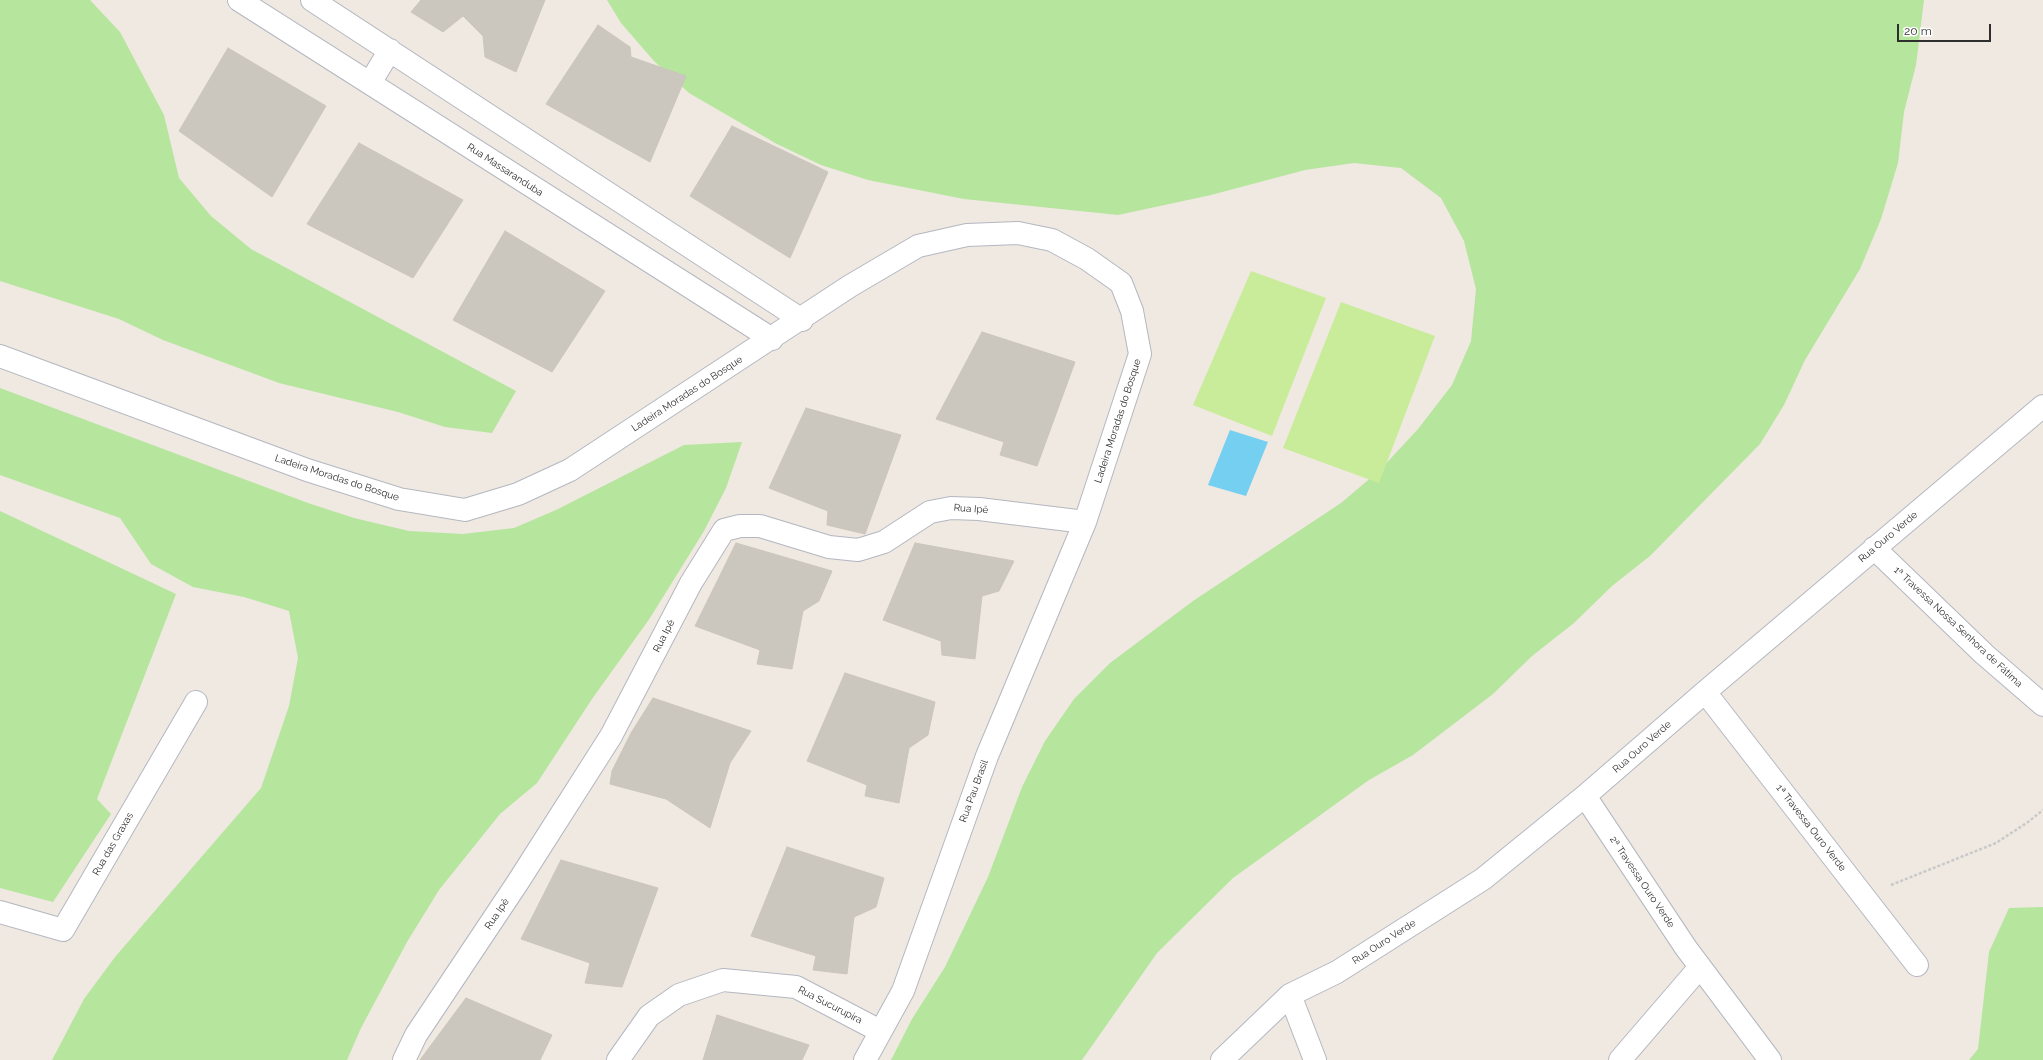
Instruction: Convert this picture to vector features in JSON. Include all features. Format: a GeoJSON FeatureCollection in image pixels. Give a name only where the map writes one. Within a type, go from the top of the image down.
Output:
{"type":"FeatureCollection","features":[{"type":"Feature","properties":{"kind":"street","name":"Rua Massaranduba"},"geometry":{"type":"LineString","coordinates":[[239,0],[772,339]]}},
{"type":"Feature","properties":{"kind":"street"},"geometry":{"type":"LineString","coordinates":[[312,0],[802,320]]}},
{"type":"Feature","properties":{"kind":"street"},"geometry":{"type":"LineString","coordinates":[[370,83],[390,50]]}},
{"type":"Feature","properties":{"kind":"street"},"geometry":{"type":"LineString","coordinates":[[520,179],[540,150]]}},
{"type":"Feature","properties":{"kind":"street","name":"Ladeira Moradas do Bosque"},"geometry":{"type":"LineString","coordinates":[[0,356],[307,470],[399,499],[465,510],[518,494],[570,470],[802,320],[850,286],[918,246],[967,235],[1018,233],[1052,240],[1087,258],[1121,283],[1132,311],[1140,354],[1084,522]]}},
{"type":"Feature","properties":{"kind":"street","name":"Rua Ouro Verde"},"geometry":{"type":"LineString","coordinates":[[1222,1060],[1290,995],[1337,972],[1483,879],[1585,796],[1874,548],[2043,406]]}},
{"type":"Feature","properties":{"kind":"street","name":"Rua Ipê"},"geometry":{"type":"LineString","coordinates":[[404,1060],[416,1035],[518,882],[612,736],[691,583],[724,530],[740,526],[760,526],[829,547],[858,550],[884,542],[930,512],[951,508],[979,509],[1084,522]]}},
{"type":"Feature","properties":{"kind":"street","name":"Rua Pau Brasil"},"geometry":{"type":"LineString","coordinates":[[865,1060],[902,991],[987,756],[1084,522]]}},
{"type":"Feature","properties":{"kind":"street","name":"1ª Travessa Nossa Senhora de Fátima"},"geometry":{"type":"LineString","coordinates":[[1874,548],[1984,654],[2043,705]]}},
{"type":"Feature","properties":{"kind":"street","name":"1ª Travessa Ouro Verde"},"geometry":{"type":"LineString","coordinates":[[1705,692],[1917,965]]}},
{"type":"Feature","properties":{"kind":"street","name":"Rua das Graxas"},"geometry":{"type":"LineString","coordinates":[[0,912],[63,930],[196,702]]}},
{"type":"Feature","properties":{"kind":"street","name":"2ª Travessa Ouro Verde"},"geometry":{"type":"LineString","coordinates":[[1585,796],[1700,967],[1770,1060]]}},
{"type":"Feature","properties":{"kind":"street"},"geometry":{"type":"LineString","coordinates":[[1620,1060],[1700,967]]}},
{"type":"Feature","properties":{"kind":"street","name":"Rua Sucurupira"},"geometry":{"type":"LineString","coordinates":[[618,1060],[649,1016],[679,995],[723,980],[796,987],[880,1031]]}},
{"type":"Feature","properties":{"kind":"street"},"geometry":{"type":"LineString","coordinates":[[1290,995],[1315,1060]]}},
{"type":"Feature","properties":{"kind":"path"},"geometry":{"type":"LineString","coordinates":[[1864,896],[1996,843],[2028,822],[2043,810]]}},
{"type":"Feature","properties":{"kind":"green space"},"geometry":{"type":"Polygon","coordinates":[[[0,0],[90,0],[120,32],[164,115],[179,178],[211,216],[251,249],[516,391],[492,433],[445,427],[398,412],[279,383],[163,340],[119,319],[0,281],[0,0]]]}},
{"type":"Feature","properties":{"kind":"green space"},"geometry":{"type":"Polygon","coordinates":[[[607,0],[1924,0],[1916,65],[1904,112],[1898,163],[1881,219],[1860,269],[1805,360],[1784,405],[1760,444],[1650,556],[1612,586],[1574,623],[1532,656],[1493,694],[1413,755],[1369,780],[1233,878],[1157,953],[1082,1060],[891,1060],[912,1019],[945,967],[988,877],[1022,787],[1045,741],[1074,699],[1110,663],[1193,601],[1341,503],[1380,470],[1418,429],[1452,385],[1471,341],[1476,289],[1464,241],[1441,198],[1401,168],[1354,163],[1305,170],[1211,195],[1118,215],[964,199],[868,180],[821,165],[777,144],[689,93],[654,61],[621,23],[607,0]]]}},
{"type":"Feature","properties":{"kind":"green space"},"geometry":{"type":"Polygon","coordinates":[[[1251,271],[1326,298],[1272,436],[1193,405],[1251,271]]]}},
{"type":"Feature","properties":{"kind":"green space"},"geometry":{"type":"Polygon","coordinates":[[[1341,302],[1435,336],[1379,483],[1283,448],[1341,302]]]}},
{"type":"Feature","properties":{"kind":"green space"},"geometry":{"type":"Polygon","coordinates":[[[0,388],[308,503],[354,518],[409,531],[463,534],[514,528],[556,510],[684,445],[742,442],[726,488],[704,531],[650,618],[592,699],[537,783],[500,814],[439,890],[407,942],[361,1028],[347,1060],[52,1060],[84,999],[115,957],[261,788],[289,706],[298,658],[289,611],[244,597],[193,587],[151,564],[120,518],[0,475],[0,388]]]}},
{"type":"Feature","properties":{"kind":"green space"},"geometry":{"type":"Polygon","coordinates":[[[0,511],[176,594],[97,799],[111,814],[53,902],[0,888],[0,511]]]}},
{"type":"Feature","properties":{"kind":"green space"},"geometry":{"type":"Polygon","coordinates":[[[2043,907],[2043,1060],[1969,1060],[1978,1049],[1989,952],[2009,908],[2043,907]]]}},
{"type":"Feature","properties":{"kind":"water"},"geometry":{"type":"Polygon","coordinates":[[[1230,430],[1268,442],[1246,496],[1208,485],[1230,430]]]}},
{"type":"Feature","properties":{"kind":"building"},"geometry":{"type":"Polygon","coordinates":[[[421,0],[545,0],[516,72],[485,57],[483,36],[463,16],[443,32],[411,12],[421,0]]]}},
{"type":"Feature","properties":{"kind":"building"},"geometry":{"type":"Polygon","coordinates":[[[598,25],[630,47],[631,57],[686,76],[650,162],[546,104],[598,25]]]}},
{"type":"Feature","properties":{"kind":"building"},"geometry":{"type":"Polygon","coordinates":[[[228,48],[326,106],[272,197],[179,131],[228,48]]]}},
{"type":"Feature","properties":{"kind":"building"},"geometry":{"type":"Polygon","coordinates":[[[732,126],[828,172],[790,258],[690,196],[732,126]]]}},
{"type":"Feature","properties":{"kind":"building"},"geometry":{"type":"Polygon","coordinates":[[[359,143],[463,200],[413,278],[307,224],[359,143]]]}},
{"type":"Feature","properties":{"kind":"building"},"geometry":{"type":"Polygon","coordinates":[[[505,231],[605,291],[552,372],[453,320],[505,231]]]}},
{"type":"Feature","properties":{"kind":"building"},"geometry":{"type":"Polygon","coordinates":[[[982,332],[1075,362],[1037,466],[1000,455],[1004,442],[936,419],[982,332]]]}},
{"type":"Feature","properties":{"kind":"building"},"geometry":{"type":"Polygon","coordinates":[[[806,408],[901,435],[865,534],[827,525],[828,511],[769,488],[806,408]]]}},
{"type":"Feature","properties":{"kind":"building"},"geometry":{"type":"Polygon","coordinates":[[[736,543],[832,571],[819,601],[803,611],[792,669],[757,664],[760,650],[695,626],[736,543]]]}},
{"type":"Feature","properties":{"kind":"building"},"geometry":{"type":"Polygon","coordinates":[[[915,543],[1014,561],[999,591],[982,596],[975,659],[942,655],[941,641],[883,620],[915,543]]]}},
{"type":"Feature","properties":{"kind":"building"},"geometry":{"type":"Polygon","coordinates":[[[845,673],[935,702],[928,735],[909,748],[899,803],[865,796],[867,785],[807,761],[845,673]]]}},
{"type":"Feature","properties":{"kind":"building"},"geometry":{"type":"Polygon","coordinates":[[[653,698],[751,731],[730,763],[710,828],[666,799],[610,784],[612,771],[631,733],[653,698]]]}},
{"type":"Feature","properties":{"kind":"building"},"geometry":{"type":"Polygon","coordinates":[[[787,847],[884,878],[876,907],[854,917],[847,974],[813,970],[816,956],[751,936],[787,847]]]}},
{"type":"Feature","properties":{"kind":"building"},"geometry":{"type":"Polygon","coordinates":[[[561,860],[658,888],[622,987],[585,983],[590,963],[521,939],[561,860]]]}},
{"type":"Feature","properties":{"kind":"building"},"geometry":{"type":"Polygon","coordinates":[[[466,998],[552,1035],[540,1060],[420,1060],[466,998]]]}},
{"type":"Feature","properties":{"kind":"building"},"geometry":{"type":"Polygon","coordinates":[[[717,1015],[809,1045],[802,1060],[703,1060],[717,1015]]]}}]}
